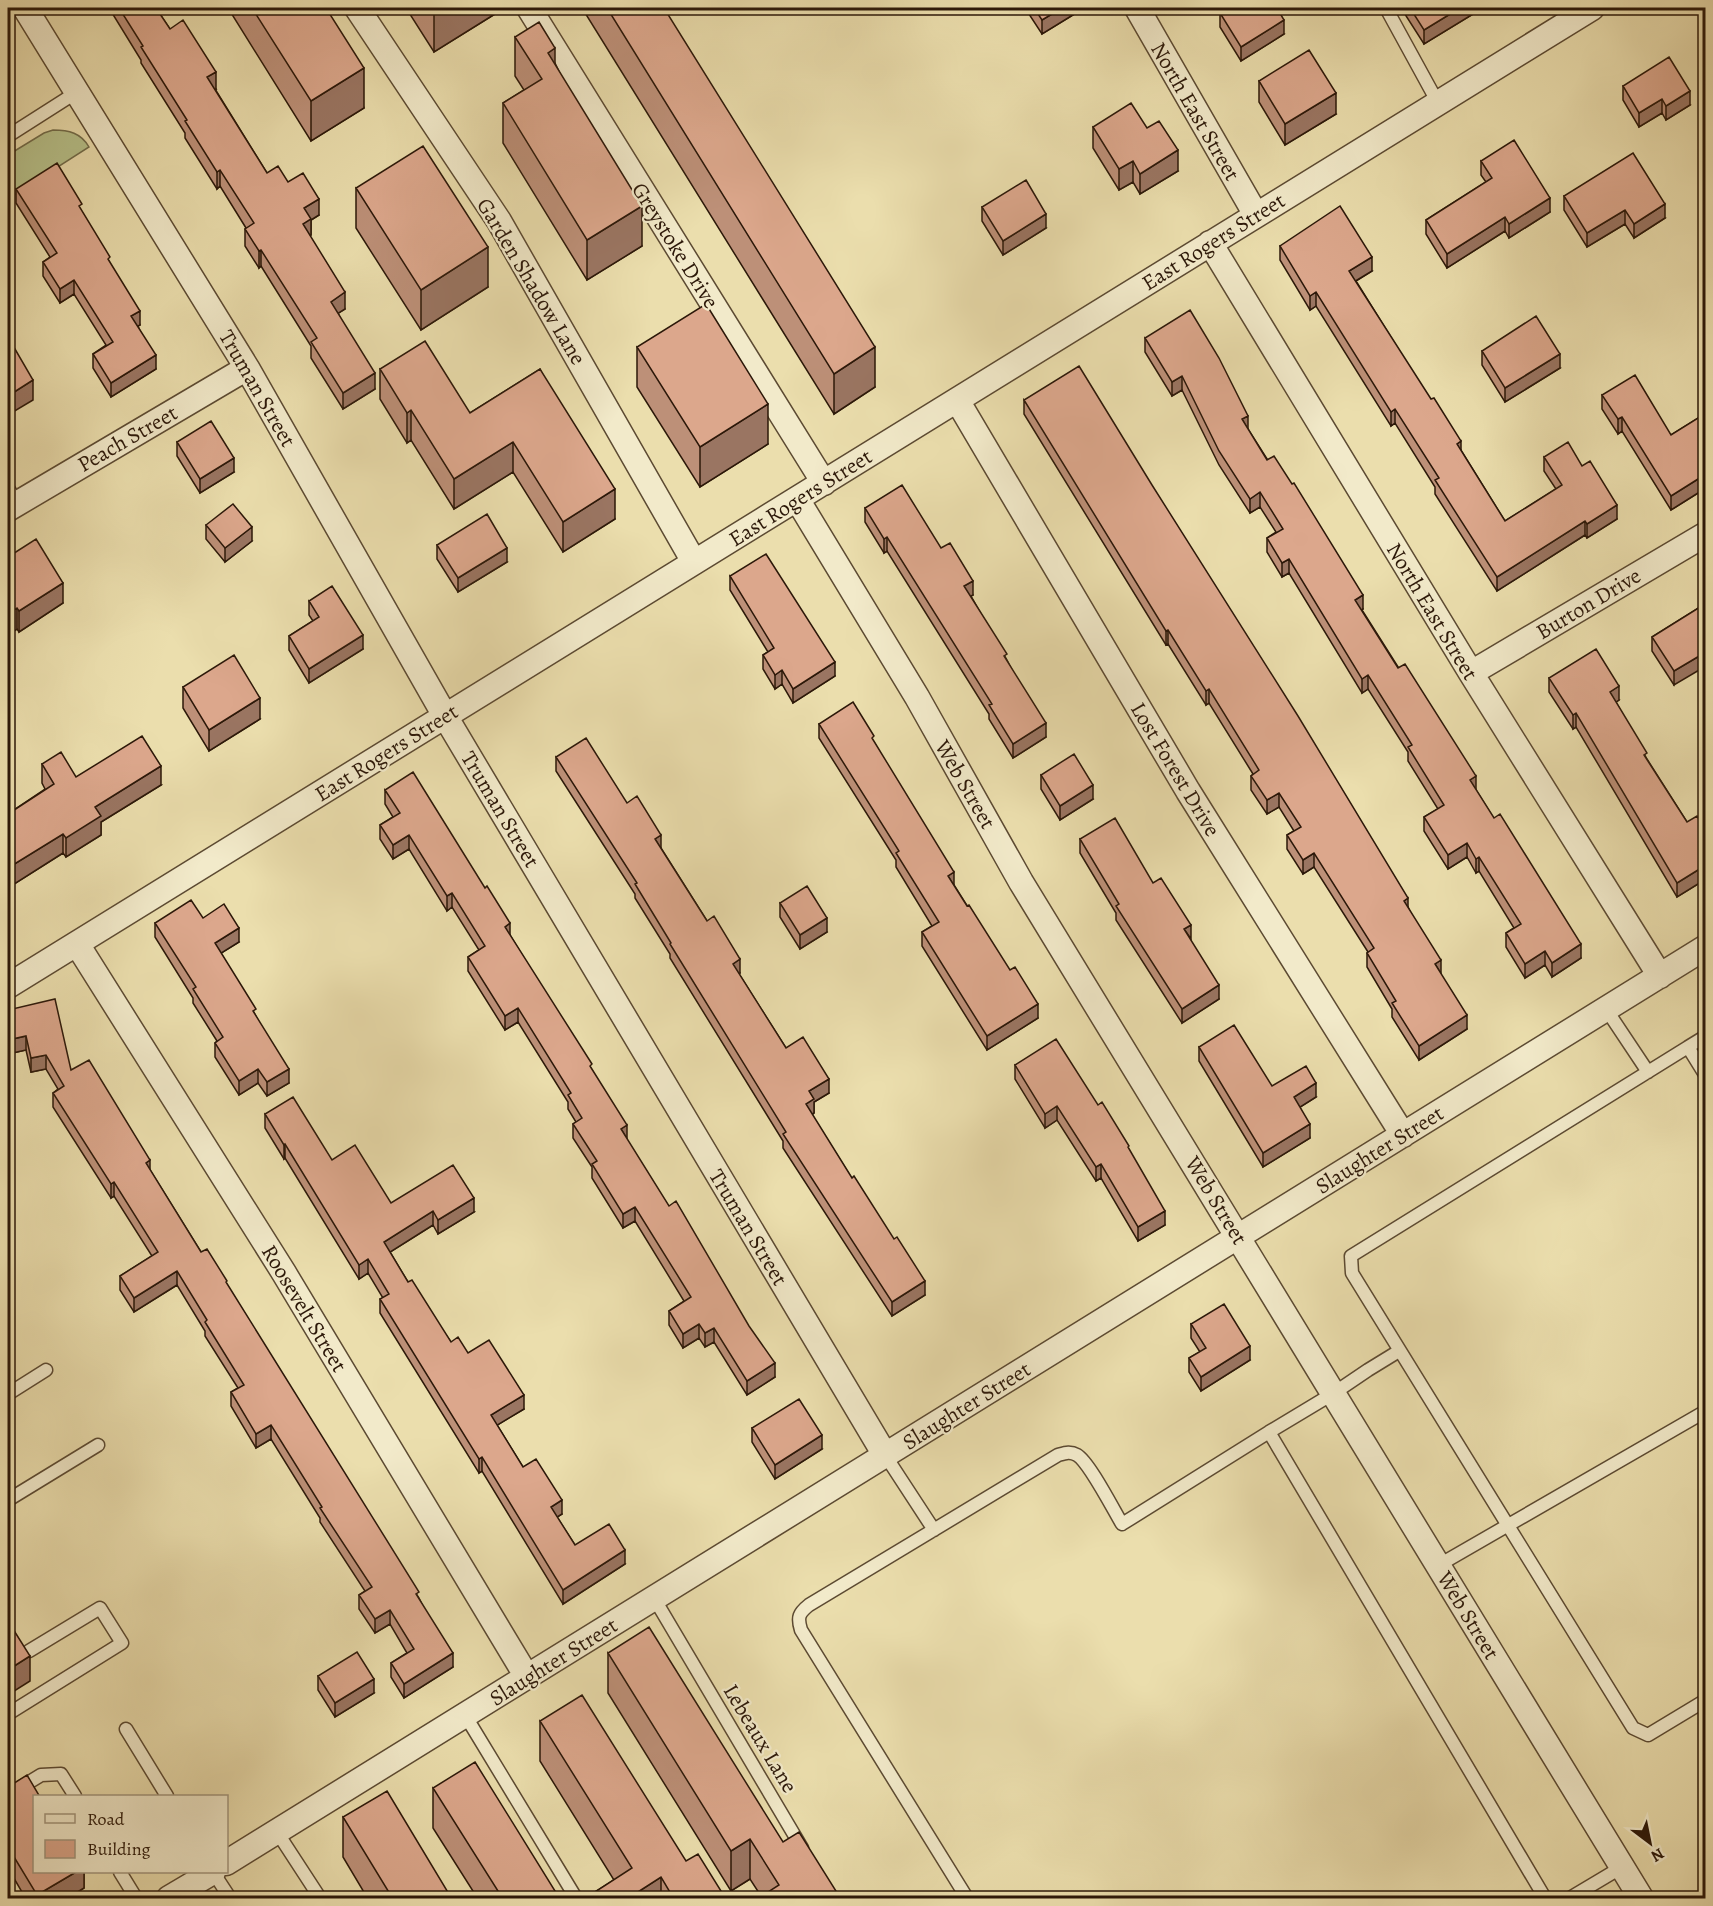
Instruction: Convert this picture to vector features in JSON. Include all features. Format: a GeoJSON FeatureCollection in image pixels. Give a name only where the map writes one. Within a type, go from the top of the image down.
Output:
{"type":"FeatureCollection","features":[{"type":"Feature","properties":{"kind":"street","name":"Truman Street"},"geometry":{"type":"LineString","coordinates":[[25,8],[247,368],[445,716],[885,1455]]}},
{"type":"Feature","properties":{"kind":"street","name":"Garden Shadow Lane"},"geometry":{"type":"LineString","coordinates":[[357,8],[499,221],[694,562]]}},
{"type":"Feature","properties":{"kind":"street","name":"Greystoke Drive"},"geometry":{"type":"LineString","coordinates":[[530,8],[824,483]]}},
{"type":"Feature","properties":{"kind":"street","name":"North East Street"},"geometry":{"type":"LineString","coordinates":[[1137,8],[1256,215]]}},
{"type":"Feature","properties":{"kind":"street","name":"East Rogers Street"},"geometry":{"type":"LineString","coordinates":[[8,986],[1592,8]]}},
{"type":"Feature","properties":{"kind":"street","name":"North East Street"},"geometry":{"type":"LineString","coordinates":[[1210,243],[1471,673],[1660,976]]}},
{"type":"Feature","properties":{"kind":"street","name":"Peach Street"},"geometry":{"type":"LineString","coordinates":[[11,500],[247,368]]}},
{"type":"Feature","properties":{"kind":"street","name":"Lost Forest Drive"},"geometry":{"type":"LineString","coordinates":[[957,400],[1188,791],[1403,1135]]}},
{"type":"Feature","properties":{"kind":"street","name":"Web Street"},"geometry":{"type":"LineString","coordinates":[[796,499],[917,697],[1021,882],[1239,1236],[1641,1899]]}},
{"type":"Feature","properties":{"kind":"street","name":"Burton Drive"},"geometry":{"type":"LineString","coordinates":[[1471,673],[1706,534]]}},
{"type":"Feature","properties":{"kind":"street","name":"Roosevelt Street"},"geometry":{"type":"LineString","coordinates":[[77,944],[284,1273],[527,1677]]}},
{"type":"Feature","properties":{"kind":"street","name":"Slaughter Street"},"geometry":{"type":"LineString","coordinates":[[228,1862],[1706,947]]}},
{"type":"Feature","properties":{"kind":"street"},"geometry":{"type":"LineString","coordinates":[[169,1899],[211,1873]]}},
{"type":"Feature","properties":{"kind":"lane"},"geometry":{"type":"LineString","coordinates":[[1386,8],[1437,103]]}},
{"type":"Feature","properties":{"kind":"lane"},"geometry":{"type":"LineString","coordinates":[[8,136],[77,92]]}},
{"type":"Feature","properties":{"kind":"lane"},"geometry":{"type":"LineString","coordinates":[[1606,1009],[1648,1072]]}},
{"type":"Feature","properties":{"kind":"lane"},"geometry":{"type":"LineString","coordinates":[[1706,1036],[1351,1256],[1352,1273],[1633,1728],[1648,1735],[1706,1700]]}},
{"type":"Feature","properties":{"kind":"lane"},"geometry":{"type":"LineString","coordinates":[[1688,1047],[1706,1076]]}},
{"type":"Feature","properties":{"kind":"lane"},"geometry":{"type":"LineString","coordinates":[[967,1899],[801,1630],[798,1620],[800,1612],[1058,1455],[1068,1452],[1077,1455],[1085,1463],[1122,1524],[1399,1351]]}},
{"type":"Feature","properties":{"kind":"lane"},"geometry":{"type":"LineString","coordinates":[[8,1394],[46,1370]]}},
{"type":"Feature","properties":{"kind":"lane"},"geometry":{"type":"LineString","coordinates":[[1439,1565],[1706,1411]]}},
{"type":"Feature","properties":{"kind":"lane"},"geometry":{"type":"LineString","coordinates":[[1269,1432],[1545,1899]]}},
{"type":"Feature","properties":{"kind":"lane"},"geometry":{"type":"LineString","coordinates":[[8,1500],[98,1445]]}},
{"type":"Feature","properties":{"kind":"lane"},"geometry":{"type":"LineString","coordinates":[[885,1455],[934,1530]]}},
{"type":"Feature","properties":{"kind":"lane","name":"Lebeaux Lane"},"geometry":{"type":"LineString","coordinates":[[654,1598],[807,1857]]}},
{"type":"Feature","properties":{"kind":"lane"},"geometry":{"type":"LineString","coordinates":[[8,1713],[122,1643],[100,1608],[29,1651]]}},
{"type":"Feature","properties":{"kind":"lane"},"geometry":{"type":"LineString","coordinates":[[465,1715],[576,1899]]}},
{"type":"Feature","properties":{"kind":"lane"},"geometry":{"type":"LineString","coordinates":[[126,1729],[166,1795]]}},
{"type":"Feature","properties":{"kind":"lane"},"geometry":{"type":"LineString","coordinates":[[8,1795],[41,1775],[61,1774],[74,1795]]}},
{"type":"Feature","properties":{"kind":"lane"},"geometry":{"type":"LineString","coordinates":[[277,1832],[320,1899]]}},
{"type":"Feature","properties":{"kind":"lane"},"geometry":{"type":"LineString","coordinates":[[1570,1899],[1622,1867]]}},
{"type":"Feature","properties":{"kind":"lane"},"geometry":{"type":"LineString","coordinates":[[121,1873],[136,1899]]}},
{"type":"Feature","properties":{"kind":"lane"},"geometry":{"type":"LineString","coordinates":[[214,1873],[230,1899]]}},
{"type":"Feature","properties":{"kind":"green space"},"geometry":{"type":"Polygon","coordinates":[[[53,130],[74,133],[82,138],[89,147],[8,199],[8,155],[53,130]]]}},
{"type":"Feature","properties":{"kind":"building"},"geometry":{"type":"Polygon","coordinates":[[[119,8],[156,8],[170,29],[183,20],[216,72],[207,77],[267,173],[278,166],[288,182],[303,173],[319,199],[304,208],[311,219],[303,224],[345,292],[331,302],[375,373],[343,393],[311,342],[317,338],[245,229],[254,223],[220,170],[217,172],[119,8]]]}},
{"type":"Feature","properties":{"kind":"building"},"geometry":{"type":"Polygon","coordinates":[[[252,8],[326,8],[364,68],[311,101],[252,8]]]}},
{"type":"Feature","properties":{"kind":"building"},"geometry":{"type":"Polygon","coordinates":[[[607,8],[664,8],[875,347],[834,374],[607,8]]]}},
{"type":"Feature","properties":{"kind":"building"},"geometry":{"type":"Polygon","coordinates":[[[1034,8],[1062,8],[1042,20],[1034,8]]]}},
{"type":"Feature","properties":{"kind":"building"},"geometry":{"type":"Polygon","coordinates":[[[1229,8],[1277,8],[1284,20],[1241,47],[1220,13],[1229,8]]]}},
{"type":"Feature","properties":{"kind":"building"},"geometry":{"type":"Polygon","coordinates":[[[1410,8],[1460,8],[1424,30],[1410,8]]]}},
{"type":"Feature","properties":{"kind":"building"},"geometry":{"type":"Polygon","coordinates":[[[539,22],[555,48],[548,53],[642,206],[587,240],[503,103],[542,79],[515,37],[539,22]]]}},
{"type":"Feature","properties":{"kind":"building"},"geometry":{"type":"Polygon","coordinates":[[[1309,50],[1336,93],[1285,124],[1259,81],[1309,50]]]}},
{"type":"Feature","properties":{"kind":"building"},"geometry":{"type":"Polygon","coordinates":[[[1669,57],[1690,91],[1666,106],[1662,99],[1639,113],[1623,86],[1669,57]]]}},
{"type":"Feature","properties":{"kind":"building"},"geometry":{"type":"Polygon","coordinates":[[[1131,103],[1147,128],[1159,121],[1178,150],[1140,174],[1133,161],[1119,169],[1093,127],[1131,103]]]}},
{"type":"Feature","properties":{"kind":"building"},"geometry":{"type":"Polygon","coordinates":[[[1514,140],[1550,198],[1509,224],[1505,217],[1447,254],[1426,220],[1492,178],[1481,161],[1514,140]]]}},
{"type":"Feature","properties":{"kind":"building"},"geometry":{"type":"Polygon","coordinates":[[[423,146],[488,247],[421,290],[356,188],[423,146]]]}},
{"type":"Feature","properties":{"kind":"building"},"geometry":{"type":"Polygon","coordinates":[[[1633,153],[1665,204],[1634,224],[1625,210],[1587,233],[1564,196],[1633,153]]]}},
{"type":"Feature","properties":{"kind":"building"},"geometry":{"type":"Polygon","coordinates":[[[57,163],[82,204],[79,206],[110,257],[108,259],[140,311],[131,316],[156,355],[111,383],[93,354],[113,342],[74,280],[60,289],[43,262],[57,253],[16,189],[57,163]]]}},
{"type":"Feature","properties":{"kind":"building"},"geometry":{"type":"Polygon","coordinates":[[[1026,180],[1046,214],[1003,241],[982,207],[1026,180]]]}},
{"type":"Feature","properties":{"kind":"building"},"geometry":{"type":"Polygon","coordinates":[[[1340,206],[1372,257],[1349,271],[1431,399],[1434,398],[1461,441],[1457,444],[1505,521],[1562,485],[1544,457],[1568,442],[1582,466],[1590,461],[1617,505],[1587,524],[1585,521],[1497,577],[1435,480],[1439,478],[1395,409],[1391,412],[1316,292],[1310,296],[1280,246],[1340,206]]]}},
{"type":"Feature","properties":{"kind":"building"},"geometry":{"type":"Polygon","coordinates":[[[706,304],[768,404],[700,447],[637,347],[706,304]]]}},
{"type":"Feature","properties":{"kind":"building"},"geometry":{"type":"Polygon","coordinates":[[[1190,310],[1219,358],[1248,416],[1242,419],[1267,460],[1274,456],[1292,484],[1294,483],[1363,595],[1355,600],[1398,668],[1405,664],[1476,776],[1470,780],[1494,818],[1500,814],[1581,944],[1552,963],[1545,951],[1525,964],[1506,933],[1521,924],[1479,857],[1476,859],[1467,843],[1448,855],[1424,817],[1444,805],[1408,747],[1412,745],[1368,675],[1362,679],[1289,559],[1282,563],[1267,538],[1283,529],[1260,492],[1250,499],[1219,451],[1182,376],[1172,382],[1145,338],[1190,310]]]}},
{"type":"Feature","properties":{"kind":"building"},"geometry":{"type":"Polygon","coordinates":[[[1536,316],[1560,354],[1505,388],[1482,351],[1536,316]]]}},
{"type":"Feature","properties":{"kind":"building"},"geometry":{"type":"Polygon","coordinates":[[[8,337],[33,380],[8,396],[8,337]]]}},
{"type":"Feature","properties":{"kind":"building"},"geometry":{"type":"Polygon","coordinates":[[[425,341],[470,413],[540,369],[615,489],[563,522],[513,442],[454,479],[411,410],[407,413],[380,369],[425,341]]]}},
{"type":"Feature","properties":{"kind":"building"},"geometry":{"type":"Polygon","coordinates":[[[1079,366],[1298,716],[1408,898],[1404,901],[1441,960],[1435,964],[1467,1015],[1419,1046],[1392,1003],[1396,1001],[1367,953],[1374,948],[1314,853],[1303,860],[1287,835],[1301,827],[1279,793],[1267,800],[1251,776],[1259,770],[1209,689],[1206,691],[1168,630],[1166,631],[1024,400],[1079,366]]]}},
{"type":"Feature","properties":{"kind":"building"},"geometry":{"type":"Polygon","coordinates":[[[1635,375],[1671,435],[1706,413],[1706,474],[1671,496],[1622,417],[1618,419],[1602,395],[1635,375]]]}},
{"type":"Feature","properties":{"kind":"building"},"geometry":{"type":"Polygon","coordinates":[[[211,421],[234,458],[200,479],[177,442],[211,421]]]}},
{"type":"Feature","properties":{"kind":"building"},"geometry":{"type":"Polygon","coordinates":[[[902,485],[941,548],[950,543],[973,581],[964,586],[1007,654],[1004,656],[1046,723],[1013,744],[989,705],[992,704],[887,537],[884,539],[865,508],[902,485]]]}},
{"type":"Feature","properties":{"kind":"building"},"geometry":{"type":"Polygon","coordinates":[[[233,504],[252,527],[225,548],[206,525],[233,504]]]}},
{"type":"Feature","properties":{"kind":"building"},"geometry":{"type":"Polygon","coordinates":[[[487,514],[507,548],[458,578],[437,545],[487,514]]]}},
{"type":"Feature","properties":{"kind":"building"},"geometry":{"type":"Polygon","coordinates":[[[36,539],[63,583],[19,611],[17,608],[8,614],[8,578],[14,573],[8,557],[36,539]]]}},
{"type":"Feature","properties":{"kind":"building"},"geometry":{"type":"Polygon","coordinates":[[[766,554],[835,662],[793,689],[782,670],[775,675],[763,655],[774,648],[730,576],[766,554]]]}},
{"type":"Feature","properties":{"kind":"building"},"geometry":{"type":"Polygon","coordinates":[[[332,586],[363,635],[309,669],[289,636],[319,617],[309,601],[332,586]]]}},
{"type":"Feature","properties":{"kind":"building"},"geometry":{"type":"Polygon","coordinates":[[[1700,607],[1702,610],[1706,607],[1706,652],[1674,671],[1652,637],[1700,607]]]}},
{"type":"Feature","properties":{"kind":"building"},"geometry":{"type":"Polygon","coordinates":[[[1596,649],[1619,686],[1610,692],[1647,753],[1644,755],[1687,822],[1697,816],[1706,830],[1706,865],[1677,883],[1576,713],[1573,715],[1549,678],[1596,649]]]}},
{"type":"Feature","properties":{"kind":"building"},"geometry":{"type":"Polygon","coordinates":[[[234,655],[260,698],[209,730],[183,687],[234,655]]]}},
{"type":"Feature","properties":{"kind":"building"},"geometry":{"type":"Polygon","coordinates":[[[853,702],[874,736],[872,738],[954,872],[948,876],[1010,970],[1015,967],[1038,1004],[987,1036],[922,932],[939,922],[896,853],[899,851],[819,724],[853,702]]]}},
{"type":"Feature","properties":{"kind":"building"},"geometry":{"type":"Polygon","coordinates":[[[142,736],[161,766],[95,807],[101,816],[66,838],[63,834],[8,868],[8,814],[54,784],[42,764],[61,752],[76,777],[142,736]]]}},
{"type":"Feature","properties":{"kind":"building"},"geometry":{"type":"Polygon","coordinates":[[[586,738],[627,803],[637,796],[661,835],[655,839],[707,921],[714,916],[740,959],[733,964],[786,1048],[803,1037],[829,1079],[809,1091],[814,1099],[806,1104],[852,1178],[854,1176],[894,1239],[897,1237],[925,1281],[892,1302],[783,1134],[786,1132],[670,944],[635,884],[637,883],[556,757],[586,738]]]}},
{"type":"Feature","properties":{"kind":"building"},"geometry":{"type":"Polygon","coordinates":[[[1074,754],[1093,785],[1060,806],[1041,775],[1074,754]]]}},
{"type":"Feature","properties":{"kind":"building"},"geometry":{"type":"Polygon","coordinates":[[[413,772],[485,888],[487,886],[510,923],[505,927],[592,1064],[590,1066],[627,1125],[621,1129],[669,1206],[676,1201],[749,1326],[775,1363],[747,1381],[714,1328],[705,1333],[699,1324],[683,1334],[669,1311],[691,1297],[635,1207],[623,1214],[592,1164],[597,1161],[573,1124],[582,1118],[568,1095],[571,1093],[518,1008],[505,1016],[468,957],[485,946],[452,893],[447,896],[409,835],[393,845],[380,825],[400,813],[385,790],[413,772]]]}},
{"type":"Feature","properties":{"kind":"building"},"geometry":{"type":"Polygon","coordinates":[[[1115,818],[1153,883],[1161,878],[1191,925],[1184,929],[1219,985],[1182,1009],[1116,906],[1119,904],[1080,839],[1115,818]]]}},
{"type":"Feature","properties":{"kind":"building"},"geometry":{"type":"Polygon","coordinates":[[[807,886],[827,918],[800,935],[780,903],[807,886]]]}},
{"type":"Feature","properties":{"kind":"building"},"geometry":{"type":"Polygon","coordinates":[[[191,900],[203,918],[224,904],[239,928],[215,943],[256,1009],[253,1011],[289,1069],[267,1082],[258,1069],[239,1081],[215,1043],[223,1037],[193,989],[196,987],[155,923],[191,900]]]}},
{"type":"Feature","properties":{"kind":"building"},"geometry":{"type":"Polygon","coordinates":[[[55,999],[71,1070],[89,1060],[150,1160],[146,1163],[201,1252],[207,1249],[419,1592],[416,1594],[453,1653],[404,1684],[391,1663],[414,1649],[390,1610],[375,1619],[359,1595],[372,1587],[320,1508],[322,1507],[271,1425],[256,1434],[231,1392],[244,1385],[177,1271],[134,1298],[120,1276],[158,1252],[114,1182],[111,1184],[53,1093],[64,1086],[46,1055],[31,1058],[26,1036],[8,1040],[8,1010],[55,999]]]}},
{"type":"Feature","properties":{"kind":"building"},"geometry":{"type":"Polygon","coordinates":[[[1234,1025],[1272,1086],[1306,1066],[1316,1083],[1294,1097],[1310,1124],[1263,1153],[1199,1047],[1234,1025]]]}},
{"type":"Feature","properties":{"kind":"building"},"geometry":{"type":"Polygon","coordinates":[[[1056,1039],[1098,1105],[1102,1102],[1165,1211],[1138,1227],[1101,1164],[1096,1167],[1057,1106],[1045,1114],[1015,1065],[1056,1039]]]}},
{"type":"Feature","properties":{"kind":"building"},"geometry":{"type":"Polygon","coordinates":[[[293,1097],[332,1160],[355,1145],[391,1203],[453,1165],[474,1198],[438,1220],[433,1211],[384,1242],[408,1282],[412,1280],[451,1342],[458,1337],[468,1353],[489,1340],[524,1395],[491,1415],[523,1467],[536,1459],[562,1500],[551,1507],[575,1545],[609,1524],[625,1550],[563,1590],[482,1457],[479,1459],[380,1299],[389,1294],[368,1259],[359,1265],[265,1114],[293,1097]]]}},
{"type":"Feature","properties":{"kind":"building"},"geometry":{"type":"Polygon","coordinates":[[[1224,1304],[1250,1346],[1201,1377],[1189,1358],[1206,1348],[1191,1324],[1224,1304]]]}},
{"type":"Feature","properties":{"kind":"building"},"geometry":{"type":"Polygon","coordinates":[[[799,1399],[822,1435],[775,1465],[752,1428],[799,1399]]]}},
{"type":"Feature","properties":{"kind":"building"},"geometry":{"type":"Polygon","coordinates":[[[8,1621],[30,1656],[8,1670],[8,1621]]]}},
{"type":"Feature","properties":{"kind":"building"},"geometry":{"type":"Polygon","coordinates":[[[649,1627],[783,1842],[799,1832],[841,1899],[757,1899],[779,1885],[750,1839],[731,1851],[608,1653],[649,1627]]]}},
{"type":"Feature","properties":{"kind":"building"},"geometry":{"type":"Polygon","coordinates":[[[357,1652],[374,1679],[335,1703],[318,1676],[357,1652]]]}},
{"type":"Feature","properties":{"kind":"building"},"geometry":{"type":"Polygon","coordinates":[[[582,1695],[686,1861],[698,1854],[726,1899],[674,1899],[661,1877],[627,1899],[584,1899],[632,1868],[540,1721],[582,1695]]]}},
{"type":"Feature","properties":{"kind":"building"},"geometry":{"type":"Polygon","coordinates":[[[475,1762],[560,1899],[503,1899],[433,1788],[475,1762]]]}},
{"type":"Feature","properties":{"kind":"building"},"geometry":{"type":"Polygon","coordinates":[[[27,1775],[39,1795],[33,1795],[33,1873],[74,1873],[37,1895],[8,1847],[8,1787],[27,1775]]]}},
{"type":"Feature","properties":{"kind":"building"},"geometry":{"type":"Polygon","coordinates":[[[387,1791],[452,1899],[393,1899],[343,1817],[387,1791]]]}}]}
